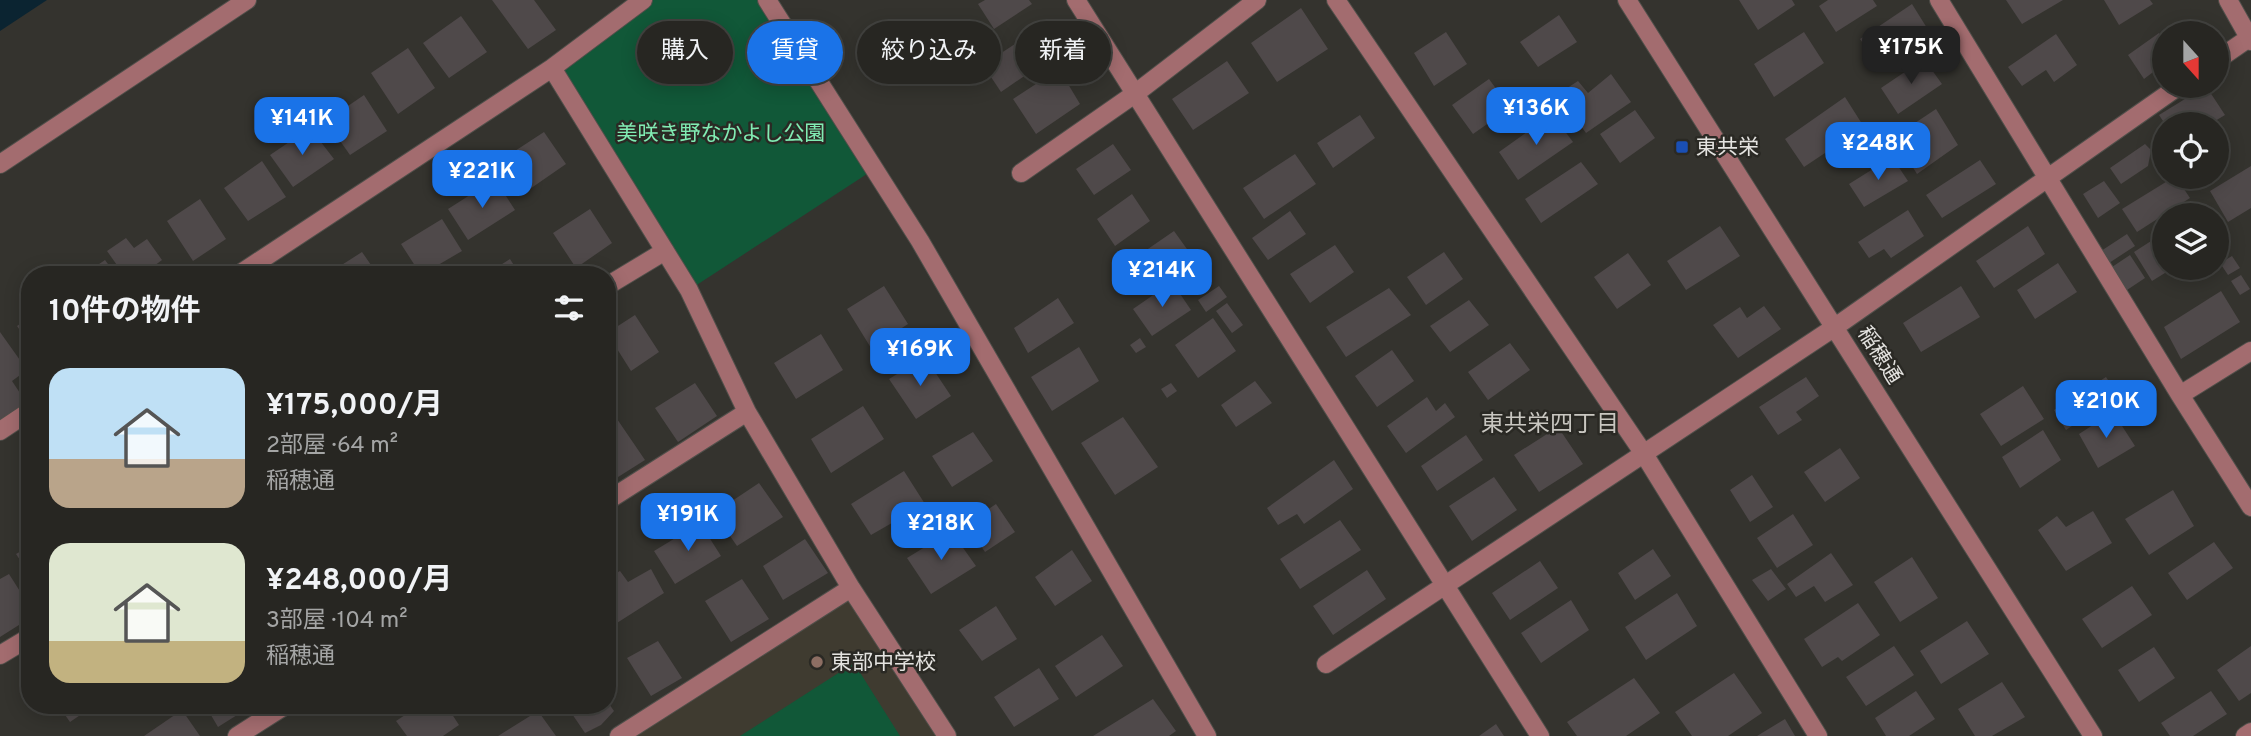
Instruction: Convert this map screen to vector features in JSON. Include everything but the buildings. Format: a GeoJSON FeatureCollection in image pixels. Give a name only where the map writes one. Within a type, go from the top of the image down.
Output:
{"type":"FeatureCollection","features":[{"type":"Feature","properties":{"kind":"street"},"geometry":{"type":"LineString","coordinates":[[0,164],[247,0]]}},
{"type":"Feature","properties":{"kind":"street"},"geometry":{"type":"LineString","coordinates":[[251,266],[552,68],[643,0]]}},
{"type":"Feature","properties":{"kind":"street"},"geometry":{"type":"LineString","coordinates":[[767,0],[919,241],[1202,734]]}},
{"type":"Feature","properties":{"kind":"street"},"geometry":{"type":"LineString","coordinates":[[1076,0],[1540,736]]}},
{"type":"Feature","properties":{"kind":"street"},"geometry":{"type":"LineString","coordinates":[[1021,173],[1136,93],[1257,0]]}},
{"type":"Feature","properties":{"kind":"street"},"geometry":{"type":"LineString","coordinates":[[1336,0],[1644,454],[1818,736]]}},
{"type":"Feature","properties":{"kind":"street","name":"稲穂通"},"geometry":{"type":"LineString","coordinates":[[1627,0],[2093,736]]}},
{"type":"Feature","properties":{"kind":"street"},"geometry":{"type":"LineString","coordinates":[[1939,0],[2179,396],[2251,507]]}},
{"type":"Feature","properties":{"kind":"street"},"geometry":{"type":"LineString","coordinates":[[2228,0],[2250,40],[2230,52]]}},
{"type":"Feature","properties":{"kind":"street"},"geometry":{"type":"LineString","coordinates":[[552,68],[689,290],[747,412],[851,588],[947,736]]}},
{"type":"Feature","properties":{"kind":"street"},"geometry":{"type":"LineString","coordinates":[[1326,664],[1835,327],[2162,98]]}},
{"type":"Feature","properties":{"kind":"street"},"geometry":{"type":"LineString","coordinates":[[616,281],[665,251]]}},
{"type":"Feature","properties":{"kind":"street"},"geometry":{"type":"LineString","coordinates":[[2179,396],[2251,351]]}},
{"type":"Feature","properties":{"kind":"street"},"geometry":{"type":"LineString","coordinates":[[616,495],[747,412]]}},
{"type":"Feature","properties":{"kind":"street"},"geometry":{"type":"LineString","coordinates":[[0,431],[21,417]]}},
{"type":"Feature","properties":{"kind":"street"},"geometry":{"type":"LineString","coordinates":[[619,736],[851,588]]}},
{"type":"Feature","properties":{"kind":"street"},"geometry":{"type":"LineString","coordinates":[[0,655],[21,642]]}},
{"type":"Feature","properties":{"kind":"street"},"geometry":{"type":"LineString","coordinates":[[237,736],[272,714]]}},
{"type":"Feature","properties":{"kind":"street"},"geometry":{"type":"LineString","coordinates":[[2245,736],[2251,732]]}},
{"type":"Feature","properties":{"kind":"shaded area","name":"東部中学校"},"geometry":{"type":"Polygon","coordinates":[[[851,588],[944,736],[619,736],[851,588]]]}},
{"type":"Feature","properties":{"kind":"green space","name":"美咲き野なかよし公園"},"geometry":{"type":"Polygon","coordinates":[[[643,0],[767,0],[780,21],[747,21],[747,84],[819,84],[873,170],[689,290],[552,68],[643,0]]]}},
{"type":"Feature","properties":{"kind":"green space"},"geometry":{"type":"Polygon","coordinates":[[[854,663],[900,736],[740,736],[854,663]]]}},
{"type":"Feature","properties":{"kind":"water"},"geometry":{"type":"Polygon","coordinates":[[[0,0],[47,0],[0,31],[0,0]]]}},
{"type":"Feature","properties":{"kind":"place","name":"東共栄"},"geometry":{"type":"Point","coordinates":[1682,147]}},
{"type":"Feature","properties":{"kind":"place","name":"東部中学校"},"geometry":{"type":"Point","coordinates":[817,662]}},
{"type":"Feature","properties":{"kind":"district","name":"東共栄四丁目"},"geometry":{"type":"Point","coordinates":[1550,423]}}]}
